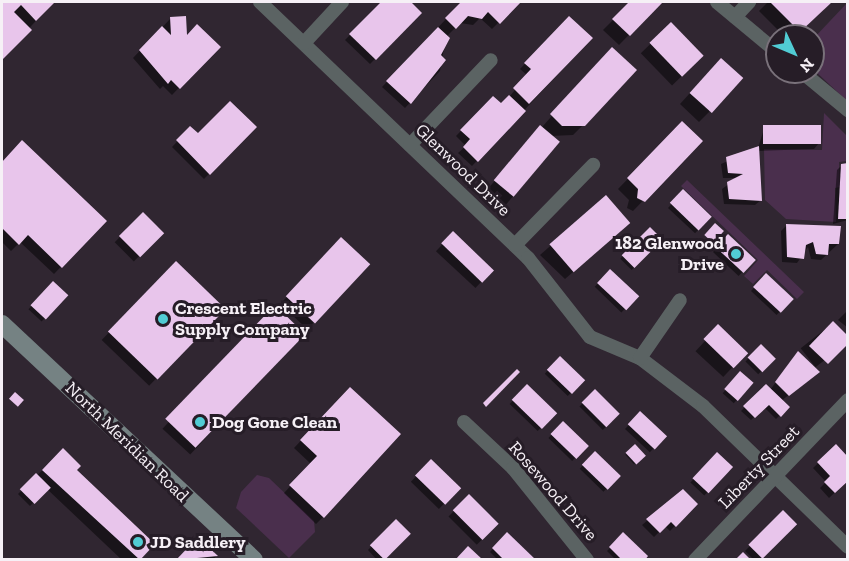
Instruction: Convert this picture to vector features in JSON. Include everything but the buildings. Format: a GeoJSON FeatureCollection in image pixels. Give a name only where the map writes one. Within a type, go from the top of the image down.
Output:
{"type":"FeatureCollection","features":[{"type":"Feature","properties":{"kind":"main road","name":"North Meridian Road"},"geometry":{"type":"LineString","coordinates":[[3,328],[254,560]]}},
{"type":"Feature","properties":{"kind":"street","name":"Glenwood Drive"},"geometry":{"type":"LineString","coordinates":[[260,2],[515,245],[590,337],[640,358],[703,406],[848,547]]}},
{"type":"Feature","properties":{"kind":"street"},"geometry":{"type":"LineString","coordinates":[[304,43],[342,2]]}},
{"type":"Feature","properties":{"kind":"street"},"geometry":{"type":"LineString","coordinates":[[717,2],[765,42]]}},
{"type":"Feature","properties":{"kind":"street"},"geometry":{"type":"LineString","coordinates":[[735,17],[749,2]]}},
{"type":"Feature","properties":{"kind":"street"},"geometry":{"type":"LineString","coordinates":[[410,145],[491,60]]}},
{"type":"Feature","properties":{"kind":"street"},"geometry":{"type":"LineString","coordinates":[[817,84],[848,110]]}},
{"type":"Feature","properties":{"kind":"street"},"geometry":{"type":"LineString","coordinates":[[515,245],[593,165]]}},
{"type":"Feature","properties":{"kind":"street"},"geometry":{"type":"LineString","coordinates":[[640,358],[680,300]]}},
{"type":"Feature","properties":{"kind":"street","name":"Liberty Street"},"geometry":{"type":"LineString","coordinates":[[695,560],[848,400]]}},
{"type":"Feature","properties":{"kind":"street","name":"Rosewood Drive"},"geometry":{"type":"LineString","coordinates":[[464,422],[513,468],[588,560]]}},
{"type":"Feature","properties":{"kind":"shaded area"},"geometry":{"type":"Polygon","coordinates":[[[847,3],[847,101],[825,80],[825,26],[847,3]]]}},
{"type":"Feature","properties":{"kind":"shaded area"},"geometry":{"type":"Polygon","coordinates":[[[824,113],[847,136],[847,161],[839,162],[840,187],[835,188],[836,222],[786,219],[765,200],[764,149],[822,150],[824,113]]]}},
{"type":"Feature","properties":{"kind":"shaded area"},"geometry":{"type":"Polygon","coordinates":[[[687,180],[804,292],[797,299],[767,270],[753,284],[744,276],[758,260],[681,186],[687,180]]]}},
{"type":"Feature","properties":{"kind":"shaded area"},"geometry":{"type":"Polygon","coordinates":[[[257,475],[269,478],[314,521],[315,532],[289,558],[236,508],[241,492],[257,475]]]}},
{"type":"Feature","properties":{"kind":"place","name":"182 Glenwood Drive"},"geometry":{"type":"Point","coordinates":[736,254]}},
{"type":"Feature","properties":{"kind":"place","name":"Crescent Electric Supply Company"},"geometry":{"type":"Point","coordinates":[163,319]}},
{"type":"Feature","properties":{"kind":"place","name":"Dog Gone Clean"},"geometry":{"type":"Point","coordinates":[200,422]}},
{"type":"Feature","properties":{"kind":"place","name":"JD Saddlery"},"geometry":{"type":"Point","coordinates":[138,542]}}]}
